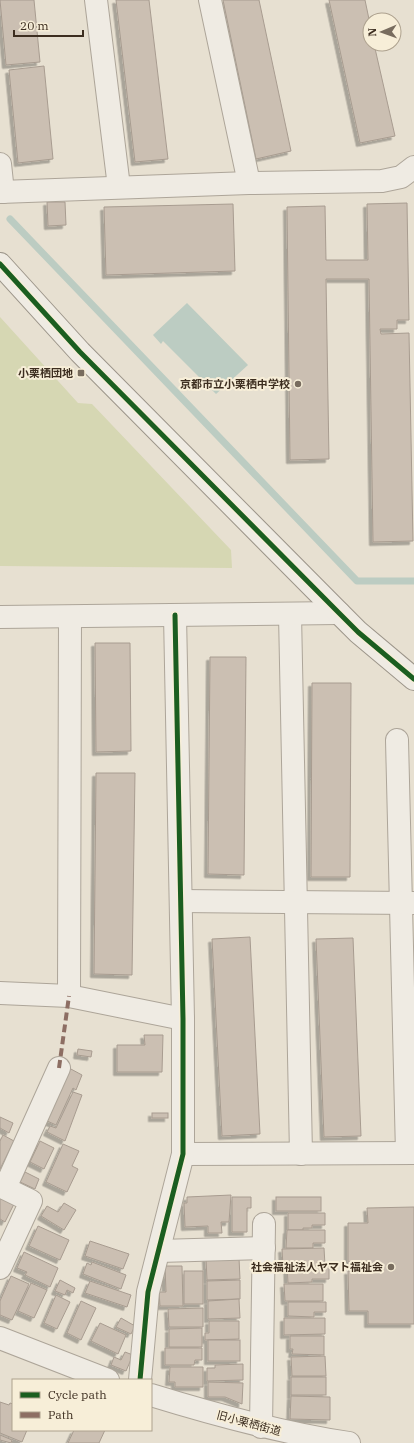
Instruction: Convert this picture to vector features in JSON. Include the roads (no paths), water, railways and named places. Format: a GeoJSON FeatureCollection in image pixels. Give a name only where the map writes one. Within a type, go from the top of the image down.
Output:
{"type":"FeatureCollection","features":[{"type":"Feature","properties":{"kind":"street"},"geometry":{"type":"LineString","coordinates":[[96,0],[119,187]]}},
{"type":"Feature","properties":{"kind":"street"},"geometry":{"type":"LineString","coordinates":[[210,0],[248,183]]}},
{"type":"Feature","properties":{"kind":"street"},"geometry":{"type":"LineString","coordinates":[[0,164],[1,189],[382,181],[401,176],[414,167]]}},
{"type":"Feature","properties":{"kind":"street"},"geometry":{"type":"LineString","coordinates":[[0,264],[80,352],[339,613],[358,632],[414,679]]}},
{"type":"Feature","properties":{"kind":"street"},"geometry":{"type":"LineString","coordinates":[[0,617],[339,613]]}},
{"type":"Feature","properties":{"kind":"street"},"geometry":{"type":"LineString","coordinates":[[290,614],[301,1154]]}},
{"type":"Feature","properties":{"kind":"street"},"geometry":{"type":"LineString","coordinates":[[140,1379],[148,1292],[160,1251],[183,1154],[183,1019],[175,615]]}},
{"type":"Feature","properties":{"kind":"street"},"geometry":{"type":"LineString","coordinates":[[69,996],[70,616]]}},
{"type":"Feature","properties":{"kind":"street"},"geometry":{"type":"LineString","coordinates":[[183,1154],[411,1153],[407,903],[397,740]]}},
{"type":"Feature","properties":{"kind":"street"},"geometry":{"type":"LineString","coordinates":[[181,902],[407,903]]}},
{"type":"Feature","properties":{"kind":"street"},"geometry":{"type":"LineString","coordinates":[[0,993],[69,996],[183,1019]]}},
{"type":"Feature","properties":{"kind":"street"},"geometry":{"type":"LineString","coordinates":[[0,1268],[31,1201],[2,1187],[59,1068]]}},
{"type":"Feature","properties":{"kind":"street"},"geometry":{"type":"LineString","coordinates":[[261,1427],[264,1224]]}},
{"type":"Feature","properties":{"kind":"street"},"geometry":{"type":"LineString","coordinates":[[160,1251],[264,1248]]}},
{"type":"Feature","properties":{"kind":"street"},"geometry":{"type":"LineString","coordinates":[[0,1338],[105,1379]]}},
{"type":"Feature","properties":{"kind":"street","name":"旧小栗栖街道"},"geometry":{"type":"LineString","coordinates":[[152,1395],[261,1427],[301,1436],[349,1443]]}},
{"type":"Feature","properties":{"kind":"waterway"},"geometry":{"type":"LineString","coordinates":[[10,219],[357,581],[414,581]]}},
{"type":"Feature","properties":{"kind":"place","name":"小栗栖団地"},"geometry":{"type":"Point","coordinates":[81,373]}},
{"type":"Feature","properties":{"kind":"place","name":"京都市立小栗栖中学校"},"geometry":{"type":"Point","coordinates":[298,384]}},
{"type":"Feature","properties":{"kind":"place","name":"社会福祉法人ヤマト福祉会"},"geometry":{"type":"Point","coordinates":[391,1267]}}]}
